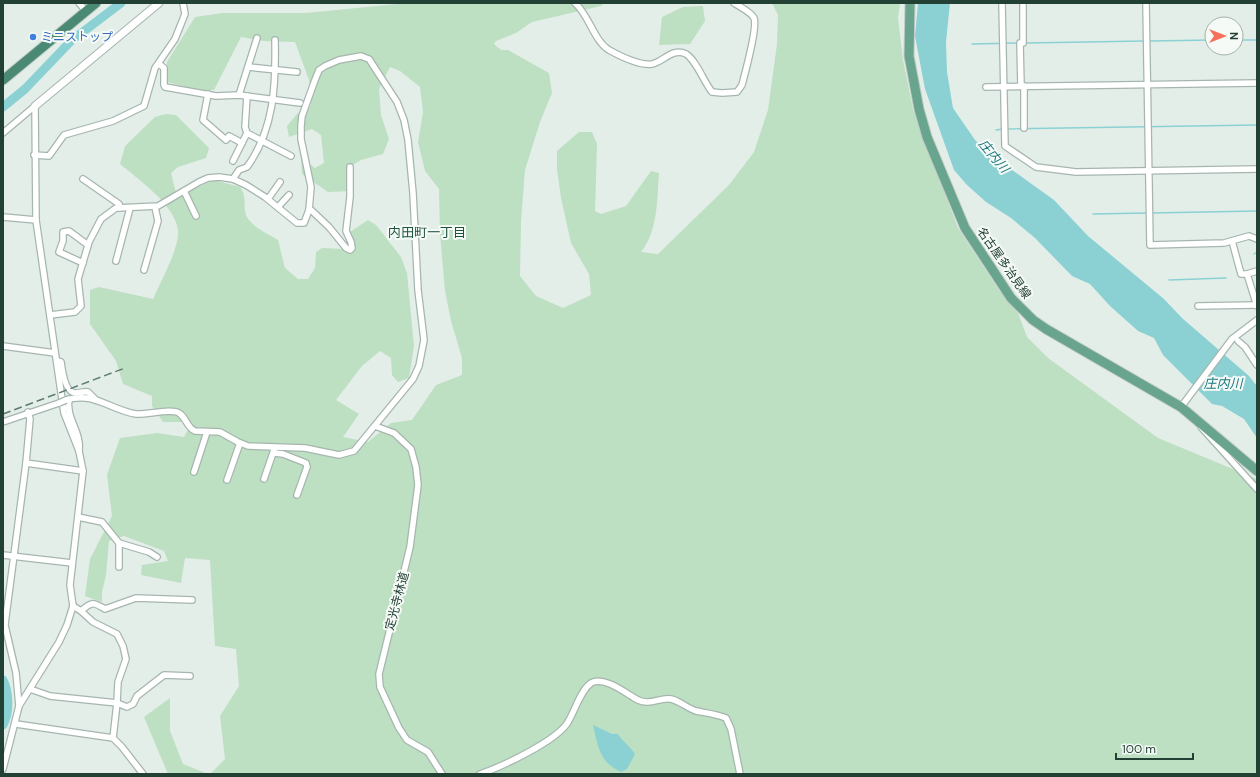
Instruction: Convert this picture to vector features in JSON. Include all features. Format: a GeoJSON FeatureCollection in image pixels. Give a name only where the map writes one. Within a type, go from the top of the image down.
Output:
{"type":"FeatureCollection","features":[{"type":"Feature","properties":{"kind":"highway"},"geometry":{"type":"LineString","coordinates":[[3,80],[96,3]]}},
{"type":"Feature","properties":{"kind":"main road","name":"名古屋多治見線"},"geometry":{"type":"LineString","coordinates":[[910,3],[909,56],[919,109],[927,137],[965,228],[995,275],[1020,308],[1046,330],[1181,408],[1257,471]]}},
{"type":"Feature","properties":{"kind":"street"},"geometry":{"type":"LineString","coordinates":[[79,3],[86,11]]}},
{"type":"Feature","properties":{"kind":"street"},"geometry":{"type":"LineString","coordinates":[[3,133],[159,3]]}},
{"type":"Feature","properties":{"kind":"street"},"geometry":{"type":"LineString","coordinates":[[34,154],[49,156],[64,135],[113,121],[144,106],[149,95],[156,68],[175,39],[185,14],[183,3]]}},
{"type":"Feature","properties":{"kind":"street"},"geometry":{"type":"LineString","coordinates":[[575,3],[586,15],[602,44],[610,50],[644,64],[653,64],[661,59],[677,53],[686,54],[693,62],[712,92],[722,94],[737,92],[742,85],[755,32],[755,22],[752,15],[734,3]]}},
{"type":"Feature","properties":{"kind":"street"},"geometry":{"type":"LineString","coordinates":[[1002,3],[1005,146],[1036,167],[1076,172],[1257,169]]}},
{"type":"Feature","properties":{"kind":"street"},"geometry":{"type":"LineString","coordinates":[[1023,3],[1023,43],[1020,43],[1024,128]]}},
{"type":"Feature","properties":{"kind":"street"},"geometry":{"type":"LineString","coordinates":[[1146,3],[1150,170],[1150,244],[1224,243],[1249,236],[1257,239]]}},
{"type":"Feature","properties":{"kind":"street"},"geometry":{"type":"LineString","coordinates":[[239,95],[257,38]]}},
{"type":"Feature","properties":{"kind":"street"},"geometry":{"type":"LineString","coordinates":[[233,179],[239,170],[248,167],[263,141],[273,100],[276,70],[275,40]]}},
{"type":"Feature","properties":{"kind":"street"},"geometry":{"type":"LineString","coordinates":[[3,422],[28,412],[67,400],[85,397],[124,412],[150,415],[169,410],[179,413],[191,430],[220,432],[248,446],[274,450],[305,448],[332,454],[345,454],[354,451],[413,379],[419,366],[424,340],[418,290],[413,193],[408,140],[404,120],[397,102],[369,59],[361,56],[339,60],[319,70],[315,80],[302,116],[301,126],[301,139],[311,187],[309,210],[306,221],[300,224],[297,223],[268,199],[233,179],[208,178],[155,207],[116,208],[101,219],[96,226],[88,245],[78,286],[82,302],[81,306],[71,313],[50,315]]}},
{"type":"Feature","properties":{"kind":"street"},"geometry":{"type":"LineString","coordinates":[[159,64],[164,68],[164,85],[166,87],[220,96],[239,95],[300,103]]}},
{"type":"Feature","properties":{"kind":"street"},"geometry":{"type":"LineString","coordinates":[[248,67],[297,72]]}},
{"type":"Feature","properties":{"kind":"street"},"geometry":{"type":"LineString","coordinates":[[986,86],[1257,83]]}},
{"type":"Feature","properties":{"kind":"street"},"geometry":{"type":"LineString","coordinates":[[208,94],[203,120],[226,140],[229,136],[242,143]]}},
{"type":"Feature","properties":{"kind":"street"},"geometry":{"type":"LineString","coordinates":[[247,96],[245,127],[247,133],[291,156]]}},
{"type":"Feature","properties":{"kind":"street"},"geometry":{"type":"LineString","coordinates":[[3,766],[20,706],[59,642],[67,625],[73,606],[70,585],[83,471],[79,451],[64,413],[36,220],[34,154],[35,106]]}},
{"type":"Feature","properties":{"kind":"street"},"geometry":{"type":"LineString","coordinates":[[233,161],[247,133]]}},
{"type":"Feature","properties":{"kind":"street"},"geometry":{"type":"LineString","coordinates":[[309,210],[311,210],[329,227],[346,248],[350,250],[352,248],[346,231],[350,197],[350,167]]}},
{"type":"Feature","properties":{"kind":"street"},"geometry":{"type":"LineString","coordinates":[[83,179],[119,204],[120,208]]}},
{"type":"Feature","properties":{"kind":"street"},"geometry":{"type":"LineString","coordinates":[[268,199],[280,182]]}},
{"type":"Feature","properties":{"kind":"street"},"geometry":{"type":"LineString","coordinates":[[184,191],[196,216]]}},
{"type":"Feature","properties":{"kind":"street"},"geometry":{"type":"LineString","coordinates":[[278,207],[289,195]]}},
{"type":"Feature","properties":{"kind":"street"},"geometry":{"type":"LineString","coordinates":[[144,270],[158,221],[155,207]]}},
{"type":"Feature","properties":{"kind":"street"},"geometry":{"type":"LineString","coordinates":[[116,261],[130,208]]}},
{"type":"Feature","properties":{"kind":"street"},"geometry":{"type":"LineString","coordinates":[[3,217],[36,220]]}},
{"type":"Feature","properties":{"kind":"street"},"geometry":{"type":"LineString","coordinates":[[83,263],[59,252],[63,242],[62,232],[69,231],[88,245]]}},
{"type":"Feature","properties":{"kind":"street"},"geometry":{"type":"LineString","coordinates":[[1232,241],[1241,274],[1257,271]]}},
{"type":"Feature","properties":{"kind":"street"},"geometry":{"type":"LineString","coordinates":[[1198,306],[1256,305],[1247,274]]}},
{"type":"Feature","properties":{"kind":"street"},"geometry":{"type":"LineString","coordinates":[[1181,408],[1226,346],[1257,320]]}},
{"type":"Feature","properties":{"kind":"street"},"geometry":{"type":"LineString","coordinates":[[1238,341],[1257,365]]}},
{"type":"Feature","properties":{"kind":"street"},"geometry":{"type":"LineString","coordinates":[[3,346],[55,353]]}},
{"type":"Feature","properties":{"kind":"street"},"geometry":{"type":"LineString","coordinates":[[57,361],[61,362],[64,381],[71,391],[75,393],[88,392],[96,400]]}},
{"type":"Feature","properties":{"kind":"street"},"geometry":{"type":"LineString","coordinates":[[67,400],[68,410],[79,442],[79,451]]}},
{"type":"Feature","properties":{"kind":"street"},"geometry":{"type":"LineString","coordinates":[[20,706],[16,673],[4,621],[26,463],[30,419],[28,412]]}},
{"type":"Feature","properties":{"kind":"street"},"geometry":{"type":"LineString","coordinates":[[1195,419],[1205,434],[1257,489]]}},
{"type":"Feature","properties":{"kind":"street","name":"定光寺林道"},"geometry":{"type":"LineString","coordinates":[[375,426],[394,433],[411,448],[416,467],[418,485],[410,547],[381,662],[379,674],[380,687],[399,728],[407,740],[428,752],[442,774]]}},
{"type":"Feature","properties":{"kind":"street"},"geometry":{"type":"LineString","coordinates":[[194,472],[207,432]]}},
{"type":"Feature","properties":{"kind":"street"},"geometry":{"type":"LineString","coordinates":[[227,480],[240,443]]}},
{"type":"Feature","properties":{"kind":"street"},"geometry":{"type":"LineString","coordinates":[[264,479],[274,450]]}},
{"type":"Feature","properties":{"kind":"street"},"geometry":{"type":"LineString","coordinates":[[274,450],[306,463],[307,467],[297,495]]}},
{"type":"Feature","properties":{"kind":"street"},"geometry":{"type":"LineString","coordinates":[[26,463],[83,471]]}},
{"type":"Feature","properties":{"kind":"street"},"geometry":{"type":"LineString","coordinates":[[78,517],[102,522],[119,542],[149,552],[157,557]]}},
{"type":"Feature","properties":{"kind":"street"},"geometry":{"type":"LineString","coordinates":[[119,542],[119,567]]}},
{"type":"Feature","properties":{"kind":"street"},"geometry":{"type":"LineString","coordinates":[[3,555],[72,563]]}},
{"type":"Feature","properties":{"kind":"street"},"geometry":{"type":"LineString","coordinates":[[81,610],[89,603],[93,603],[105,609],[140,598],[192,600]]}},
{"type":"Feature","properties":{"kind":"street"},"geometry":{"type":"LineString","coordinates":[[73,606],[81,610],[92,622],[117,634],[123,646],[126,659],[118,682],[118,703],[113,738]]}},
{"type":"Feature","properties":{"kind":"street"},"geometry":{"type":"LineString","coordinates":[[30,689],[50,696],[118,703],[130,706],[137,696],[164,675],[190,676]]}},
{"type":"Feature","properties":{"kind":"street"},"geometry":{"type":"LineString","coordinates":[[480,774],[512,762],[550,738],[568,723],[582,694],[591,683],[598,682],[615,686],[645,703],[669,699],[678,701],[696,711],[726,718],[731,728],[740,774]]}},
{"type":"Feature","properties":{"kind":"street"},"geometry":{"type":"LineString","coordinates":[[16,724],[113,738],[143,774]]}},
{"type":"Feature","properties":{"kind":"green space"},"geometry":{"type":"Polygon","coordinates":[[[407,3],[604,3],[601,6],[532,22],[516,33],[496,41],[494,44],[501,50],[508,50],[549,73],[552,93],[540,122],[525,170],[521,221],[520,276],[536,296],[563,308],[591,295],[589,274],[571,243],[561,198],[557,169],[557,151],[579,132],[592,132],[597,144],[595,211],[601,214],[626,206],[651,171],[659,173],[654,225],[647,244],[641,252],[658,254],[729,185],[754,152],[768,110],[777,44],[778,15],[772,3],[900,3],[898,18],[903,60],[913,109],[958,228],[999,290],[1018,313],[1027,337],[1048,358],[1158,438],[1257,479],[1257,774],[210,774],[225,759],[220,716],[239,686],[236,649],[215,646],[210,560],[185,558],[181,583],[141,575],[142,565],[168,561],[164,551],[124,536],[109,541],[102,602],[85,596],[90,559],[112,516],[107,475],[120,438],[157,433],[184,437],[192,422],[163,422],[152,406],[152,396],[123,384],[116,361],[90,324],[90,290],[99,287],[153,299],[165,275],[178,237],[178,230],[175,221],[163,202],[155,193],[120,164],[125,146],[155,117],[166,114],[176,115],[209,148],[206,158],[178,167],[171,173],[177,197],[214,180],[240,187],[244,195],[247,217],[257,228],[278,240],[285,268],[298,279],[308,279],[315,268],[316,252],[322,248],[343,249],[350,232],[368,220],[376,225],[401,257],[407,273],[414,346],[409,378],[398,382],[392,375],[391,358],[380,351],[362,366],[336,400],[359,414],[343,437],[368,442],[391,423],[412,420],[436,385],[462,375],[462,358],[451,321],[445,291],[440,234],[439,189],[425,171],[418,142],[423,112],[420,87],[400,71],[390,67],[379,89],[381,115],[389,139],[383,154],[361,160],[351,166],[352,191],[328,192],[302,174],[301,158],[315,168],[324,163],[321,135],[312,129],[289,137],[287,126],[297,114],[311,105],[309,80],[295,42],[264,41],[241,37],[214,90],[197,90],[167,82],[167,62],[195,17],[223,13],[306,13],[407,3]]]}},
{"type":"Feature","properties":{"kind":"green space"},"geometry":{"type":"Polygon","coordinates":[[[703,6],[705,21],[690,44],[659,45],[662,17],[683,7],[703,6]]]}},
{"type":"Feature","properties":{"kind":"green space"},"geometry":{"type":"Polygon","coordinates":[[[170,698],[170,731],[183,764],[208,774],[168,774],[144,717],[170,698]]]}},
{"type":"Feature","properties":{"kind":"water","name":"庄内川"},"geometry":{"type":"Polygon","coordinates":[[[918,3],[950,3],[946,42],[947,72],[953,108],[975,140],[991,155],[1054,200],[1088,236],[1164,299],[1182,318],[1249,376],[1257,386],[1257,438],[1244,419],[1222,406],[1212,404],[1163,355],[1154,338],[1138,331],[1110,306],[1090,284],[1072,276],[1035,238],[1011,218],[986,202],[967,185],[954,170],[925,89],[915,36],[918,3]]]}},
{"type":"Feature","properties":{"kind":"water"},"geometry":{"type":"Polygon","coordinates":[[[593,725],[612,734],[618,734],[633,751],[635,754],[627,769],[621,772],[614,768],[604,758],[598,746],[593,725]]]}},
{"type":"Feature","properties":{"kind":"waterway"},"geometry":{"type":"LineString","coordinates":[[3,107],[25,89],[71,41],[121,3]]}},
{"type":"Feature","properties":{"kind":"waterway"},"geometry":{"type":"LineString","coordinates":[[1004,5],[1006,3],[1021,3]]}},
{"type":"Feature","properties":{"kind":"waterway"},"geometry":{"type":"LineString","coordinates":[[1150,41],[1204,40]]}},
{"type":"Feature","properties":{"kind":"waterway"},"geometry":{"type":"LineString","coordinates":[[1244,40],[1257,40]]}},
{"type":"Feature","properties":{"kind":"waterway"},"geometry":{"type":"LineString","coordinates":[[1026,43],[1144,41]]}},
{"type":"Feature","properties":{"kind":"waterway"},"geometry":{"type":"LineString","coordinates":[[972,44],[1018,43]]}},
{"type":"Feature","properties":{"kind":"waterway"},"geometry":{"type":"LineString","coordinates":[[1007,129],[1257,125]]}},
{"type":"Feature","properties":{"kind":"waterway"},"geometry":{"type":"LineString","coordinates":[[996,130],[1003,129]]}},
{"type":"Feature","properties":{"kind":"waterway"},"geometry":{"type":"LineString","coordinates":[[1151,213],[1257,211]]}},
{"type":"Feature","properties":{"kind":"waterway"},"geometry":{"type":"LineString","coordinates":[[1093,214],[1147,213]]}},
{"type":"Feature","properties":{"kind":"waterway"},"geometry":{"type":"LineString","coordinates":[[1169,280],[1226,278]]}},
{"type":"Feature","properties":{"kind":"waterway"},"geometry":{"type":"LineString","coordinates":[[3,680],[7,690],[8,702],[7,714],[3,725]]}},
{"type":"Feature","properties":{"kind":"railway"},"geometry":{"type":"LineString","coordinates":[[3,414],[125,368]]}},
{"type":"Feature","properties":{"kind":"place","name":"ミニストップ"},"geometry":{"type":"Point","coordinates":[33,37]}},
{"type":"Feature","properties":{"kind":"district","name":"内田町一丁目"},"geometry":{"type":"Point","coordinates":[427,232]}}]}
